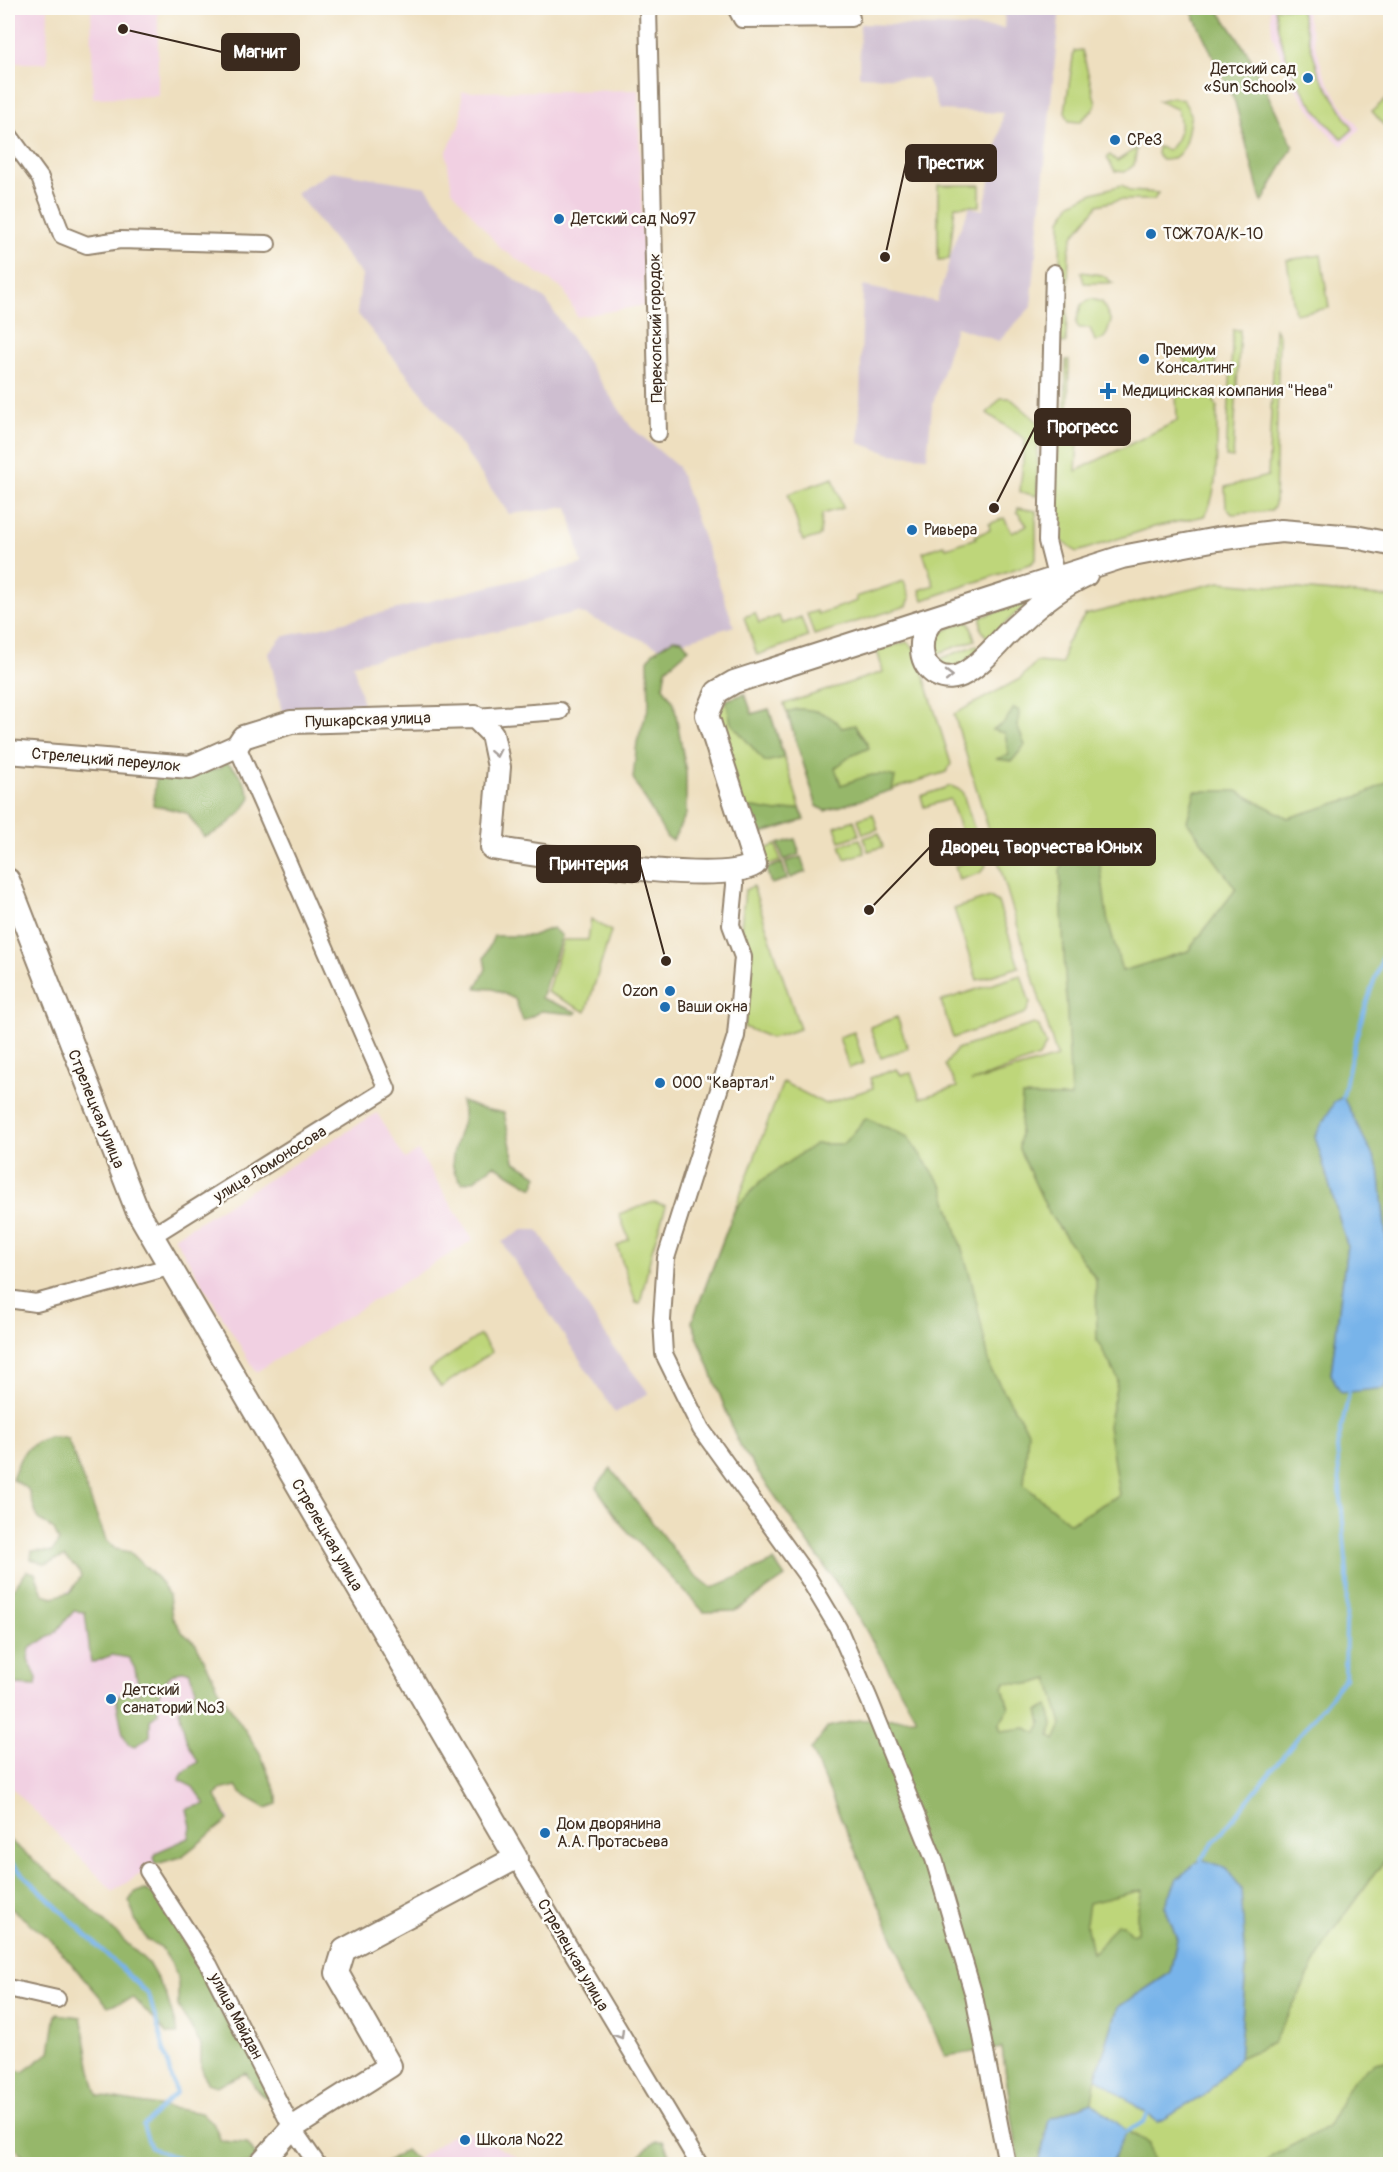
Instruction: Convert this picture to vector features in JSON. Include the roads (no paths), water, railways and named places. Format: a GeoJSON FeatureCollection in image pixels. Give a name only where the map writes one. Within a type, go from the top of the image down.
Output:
{"type":"FeatureCollection","features":[{"type":"Feature","properties":{"kind":"street","name":"Перекопский городок"},"geometry":{"type":"LineString","coordinates":[[648,8],[658,433]]}},
{"type":"Feature","properties":{"kind":"street"},"geometry":{"type":"LineString","coordinates":[[736,8],[742,20],[851,18]]}},
{"type":"Feature","properties":{"kind":"street"},"geometry":{"type":"LineString","coordinates":[[8,134],[40,178],[62,235],[87,245],[120,240],[267,244]]}},
{"type":"Feature","properties":{"kind":"street"},"geometry":{"type":"LineString","coordinates":[[1054,273],[1047,541],[1058,584]]}},
{"type":"Feature","properties":{"kind":"street"},"geometry":{"type":"LineString","coordinates":[[475,717],[492,734],[499,767],[492,848],[641,868],[734,872],[748,869],[755,864],[707,715],[717,692],[734,682],[933,618],[1058,584],[1122,557],[1217,539],[1281,531],[1355,537],[1390,544]]}},
{"type":"Feature","properties":{"kind":"street"},"geometry":{"type":"LineString","coordinates":[[933,618],[921,636],[923,660],[934,675],[949,678],[965,674],[1058,584]]}},
{"type":"Feature","properties":{"kind":"street"},"geometry":{"type":"LineString","coordinates":[[475,717],[560,711]]}},
{"type":"Feature","properties":{"kind":"street","name":"Пушкарская улица"},"geometry":{"type":"LineString","coordinates":[[237,746],[243,736],[291,722],[475,717]]}},
{"type":"Feature","properties":{"kind":"street","name":"Стрелецкий переулок"},"geometry":{"type":"LineString","coordinates":[[8,752],[190,767],[237,746]]}},
{"type":"Feature","properties":{"kind":"street","name":"улица Ломоносова"},"geometry":{"type":"LineString","coordinates":[[152,1236],[387,1089],[237,746]]}},
{"type":"Feature","properties":{"kind":"street"},"geometry":{"type":"LineString","coordinates":[[734,872],[731,925],[743,957],[736,1036],[666,1258],[662,1320],[664,1354],[701,1429],[807,1576],[838,1628],[869,1699],[934,1859],[974,1996],[1007,2164]]}},
{"type":"Feature","properties":{"kind":"street","name":"Стрелецкая улица"},"geometry":{"type":"LineString","coordinates":[[8,880],[137,1210],[516,1858],[699,2164]]}},
{"type":"Feature","properties":{"kind":"street"},"geometry":{"type":"LineString","coordinates":[[8,1299],[36,1303],[170,1267]]}},
{"type":"Feature","properties":{"kind":"street"},"geometry":{"type":"LineString","coordinates":[[260,2164],[292,2128],[390,2066],[337,1973],[344,1950],[516,1858]]}},
{"type":"Feature","properties":{"kind":"street","name":"улица Майдан"},"geometry":{"type":"LineString","coordinates":[[148,1871],[209,1965],[292,2128],[316,2164]]}},
{"type":"Feature","properties":{"kind":"street"},"geometry":{"type":"LineString","coordinates":[[8,1988],[57,1999]]}},
{"type":"Feature","properties":{"kind":"water"},"geometry":{"type":"Polygon","coordinates":[[[1343,1097],[1379,1168],[1390,1275],[1390,1373],[1385,1388],[1341,1393],[1331,1374],[1347,1245],[1315,1136],[1335,1101],[1343,1097]]]}},
{"type":"Feature","properties":{"kind":"water"},"geometry":{"type":"Polygon","coordinates":[[[1201,1859],[1226,1868],[1241,1889],[1246,1968],[1239,2058],[1205,2095],[1158,2122],[1096,2077],[1118,2007],[1170,1973],[1177,1939],[1165,1906],[1177,1879],[1201,1859]]]}},
{"type":"Feature","properties":{"kind":"water"},"geometry":{"type":"Polygon","coordinates":[[[1092,2102],[1127,2131],[1110,2164],[1039,2164],[1049,2119],[1092,2102]]]}},
{"type":"Feature","properties":{"kind":"waterway"},"geometry":{"type":"LineString","coordinates":[[1343,1097],[1362,1017],[1390,940]]}},
{"type":"Feature","properties":{"kind":"waterway"},"geometry":{"type":"LineString","coordinates":[[1201,1859],[1345,1678],[1347,1573],[1337,1448],[1349,1393]]}},
{"type":"Feature","properties":{"kind":"waterway"},"geometry":{"type":"LineString","coordinates":[[8,1860],[149,1995],[176,2093],[143,2126],[151,2148],[192,2164]]}},
{"type":"Feature","properties":{"kind":"waterway"},"geometry":{"type":"LineString","coordinates":[[1127,2131],[1144,2122],[1147,2115]]}},
{"type":"Feature","properties":{"kind":"place","name":"Магнит"},"geometry":{"type":"Point","coordinates":[123,29]}},
{"type":"Feature","properties":{"kind":"place","name":"Детский сад «Sun School»"},"geometry":{"type":"Point","coordinates":[1308,78]}},
{"type":"Feature","properties":{"kind":"place","name":"СРеЗ"},"geometry":{"type":"Point","coordinates":[1115,140]}},
{"type":"Feature","properties":{"kind":"place","name":"Детский сад №97"},"geometry":{"type":"Point","coordinates":[559,219]}},
{"type":"Feature","properties":{"kind":"place","name":"ТСЖ 70А/К-10"},"geometry":{"type":"Point","coordinates":[1151,234]}},
{"type":"Feature","properties":{"kind":"place","name":"Престиж"},"geometry":{"type":"Point","coordinates":[885,257]}},
{"type":"Feature","properties":{"kind":"place","name":"Премиум Консалтинг"},"geometry":{"type":"Point","coordinates":[1144,359]}},
{"type":"Feature","properties":{"kind":"place","name":"Медицинская компания \"Нева\""},"geometry":{"type":"Point","coordinates":[1108,391]}},
{"type":"Feature","properties":{"kind":"place","name":"Прогресс"},"geometry":{"type":"Point","coordinates":[994,508]}},
{"type":"Feature","properties":{"kind":"place","name":"Ривьера"},"geometry":{"type":"Point","coordinates":[912,530]}},
{"type":"Feature","properties":{"kind":"place","name":"Дворец Творчества Юных"},"geometry":{"type":"Point","coordinates":[869,910]}},
{"type":"Feature","properties":{"kind":"place","name":"Принтерия"},"geometry":{"type":"Point","coordinates":[666,961]}},
{"type":"Feature","properties":{"kind":"place","name":"Ozon"},"geometry":{"type":"Point","coordinates":[670,991]}},
{"type":"Feature","properties":{"kind":"place","name":"Ваши окна"},"geometry":{"type":"Point","coordinates":[665,1007]}},
{"type":"Feature","properties":{"kind":"place","name":"ООО \"Квартал\""},"geometry":{"type":"Point","coordinates":[660,1083]}},
{"type":"Feature","properties":{"kind":"place","name":"Детский санаторий №3"},"geometry":{"type":"Point","coordinates":[111,1699]}},
{"type":"Feature","properties":{"kind":"place","name":"Дом дворянина А.А. Протасьева"},"geometry":{"type":"Point","coordinates":[545,1833]}},
{"type":"Feature","properties":{"kind":"place","name":"Школа №22"},"geometry":{"type":"Point","coordinates":[465,2140]}}]}
